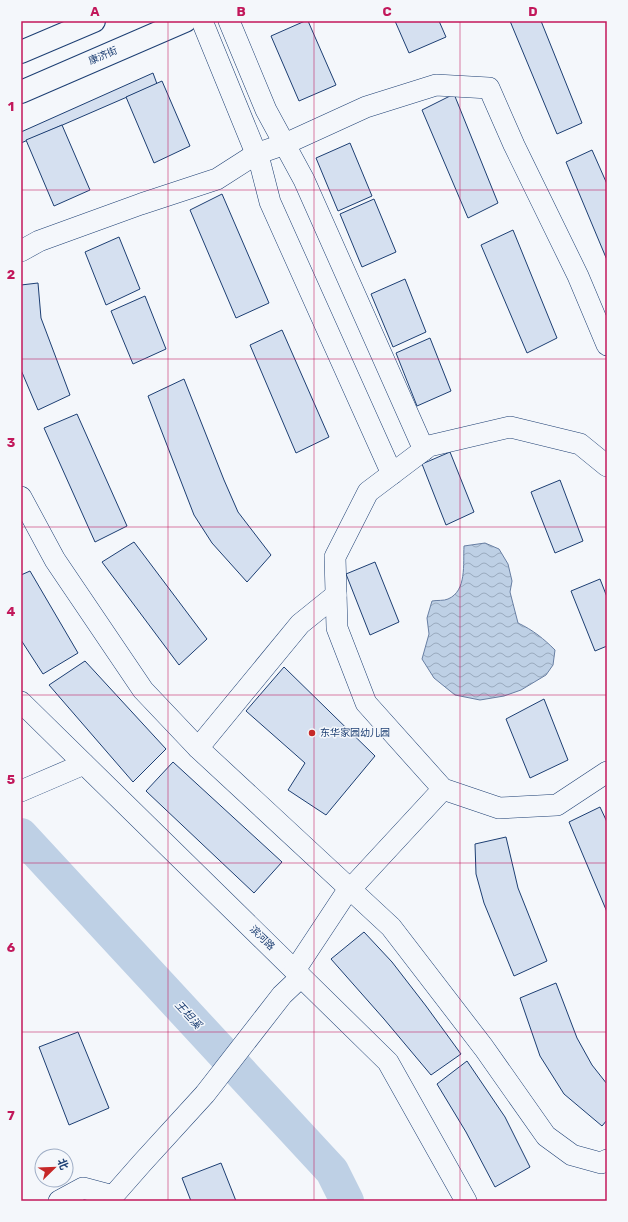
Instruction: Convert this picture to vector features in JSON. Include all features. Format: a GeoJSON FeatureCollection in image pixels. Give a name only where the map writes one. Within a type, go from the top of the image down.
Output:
{"type":"FeatureCollection","features":[{"type":"Feature","properties":{"kind":"main road"},"geometry":{"type":"LineString","coordinates":[[21,52],[94,21]]}},
{"type":"Feature","properties":{"kind":"main road","name":"康济街"},"geometry":{"type":"LineString","coordinates":[[21,92],[186,21]]}},
{"type":"Feature","properties":{"kind":"street"},"geometry":{"type":"LineString","coordinates":[[202,21],[260,163],[270,202],[392,474]]}},
{"type":"Feature","properties":{"kind":"street"},"geometry":{"type":"LineString","coordinates":[[229,21],[266,110],[304,180],[424,450]]}},
{"type":"Feature","properties":{"kind":"street"},"geometry":{"type":"LineString","coordinates":[[21,251],[39,241],[141,204],[217,179],[256,154],[285,144],[366,107],[436,85],[489,88],[514,145],[578,276],[607,345]]}},
{"type":"Feature","properties":{"kind":"street"},"geometry":{"type":"LineString","coordinates":[[607,466],[580,444],[510,427],[429,446],[368,492],[336,556],[338,628],[366,703],[443,789],[499,808],[557,805],[607,772]]}},
{"type":"Feature","properties":{"kind":"street"},"geometry":{"type":"LineString","coordinates":[[21,497],[55,560],[143,690],[198,748],[391,927],[484,1048],[546,1136],[572,1155],[601,1163],[607,1160]]}},
{"type":"Feature","properties":{"kind":"street"},"geometry":{"type":"LineString","coordinates":[[198,748],[300,624],[336,595]]}},
{"type":"Feature","properties":{"kind":"street","name":"滨河路"},"geometry":{"type":"LineString","coordinates":[[21,702],[388,1062],[466,1201]]}},
{"type":"Feature","properties":{"kind":"street"},"geometry":{"type":"LineString","coordinates":[[21,791],[84,764]]}},
{"type":"Feature","properties":{"kind":"street"},"geometry":{"type":"LineString","coordinates":[[59,1201],[83,1188],[113,1196],[205,1094],[282,995],[298,974],[344,896],[443,789]]}},
{"type":"Feature","properties":{"kind":"water"},"geometry":{"type":"Polygon","coordinates":[[[485,543],[499,549],[508,564],[512,581],[510,592],[518,623],[538,635],[555,650],[553,665],[546,675],[521,690],[504,696],[480,700],[455,695],[434,678],[422,659],[429,634],[427,618],[432,601],[448,599],[458,590],[464,569],[464,546],[485,543]]]}},
{"type":"Feature","properties":{"kind":"building"},"geometry":{"type":"Polygon","coordinates":[[[308,21],[336,85],[299,101],[271,36],[308,21]]]}},
{"type":"Feature","properties":{"kind":"building"},"geometry":{"type":"Polygon","coordinates":[[[395,21],[439,21],[446,37],[409,53],[395,21]]]}},
{"type":"Feature","properties":{"kind":"building"},"geometry":{"type":"Polygon","coordinates":[[[510,21],[541,21],[582,123],[557,134],[510,21]]]}},
{"type":"Feature","properties":{"kind":"building"},"geometry":{"type":"Polygon","coordinates":[[[153,73],[157,84],[21,143],[21,132],[153,73]]]}},
{"type":"Feature","properties":{"kind":"building"},"geometry":{"type":"Polygon","coordinates":[[[162,81],[190,146],[154,163],[126,97],[162,81]]]}},
{"type":"Feature","properties":{"kind":"building"},"geometry":{"type":"Polygon","coordinates":[[[454,94],[498,203],[468,218],[422,110],[454,94]]]}},
{"type":"Feature","properties":{"kind":"building"},"geometry":{"type":"Polygon","coordinates":[[[62,125],[90,190],[54,206],[26,140],[62,125]]]}},
{"type":"Feature","properties":{"kind":"building"},"geometry":{"type":"Polygon","coordinates":[[[350,143],[372,196],[338,211],[316,158],[350,143]]]}},
{"type":"Feature","properties":{"kind":"building"},"geometry":{"type":"Polygon","coordinates":[[[592,150],[607,184],[607,260],[566,162],[592,150]]]}},
{"type":"Feature","properties":{"kind":"building"},"geometry":{"type":"Polygon","coordinates":[[[222,194],[269,303],[236,318],[190,210],[222,194]]]}},
{"type":"Feature","properties":{"kind":"building"},"geometry":{"type":"Polygon","coordinates":[[[374,199],[396,252],[362,267],[340,214],[374,199]]]}},
{"type":"Feature","properties":{"kind":"building"},"geometry":{"type":"Polygon","coordinates":[[[513,230],[557,338],[527,353],[481,245],[513,230]]]}},
{"type":"Feature","properties":{"kind":"building"},"geometry":{"type":"Polygon","coordinates":[[[119,237],[140,289],[106,305],[85,252],[119,237]]]}},
{"type":"Feature","properties":{"kind":"building"},"geometry":{"type":"Polygon","coordinates":[[[405,279],[426,332],[393,347],[371,294],[405,279]]]}},
{"type":"Feature","properties":{"kind":"building"},"geometry":{"type":"Polygon","coordinates":[[[38,283],[41,318],[70,395],[38,410],[21,370],[21,285],[38,283]]]}},
{"type":"Feature","properties":{"kind":"building"},"geometry":{"type":"Polygon","coordinates":[[[145,296],[166,349],[133,364],[111,311],[145,296]]]}},
{"type":"Feature","properties":{"kind":"building"},"geometry":{"type":"Polygon","coordinates":[[[282,330],[329,437],[296,453],[250,345],[282,330]]]}},
{"type":"Feature","properties":{"kind":"building"},"geometry":{"type":"Polygon","coordinates":[[[430,338],[451,391],[417,406],[396,353],[430,338]]]}},
{"type":"Feature","properties":{"kind":"building"},"geometry":{"type":"Polygon","coordinates":[[[184,379],[238,512],[271,555],[247,582],[212,543],[194,515],[148,396],[184,379]]]}},
{"type":"Feature","properties":{"kind":"building"},"geometry":{"type":"Polygon","coordinates":[[[77,414],[127,526],[95,542],[44,428],[77,414]]]}},
{"type":"Feature","properties":{"kind":"building"},"geometry":{"type":"Polygon","coordinates":[[[450,452],[474,512],[446,525],[422,464],[450,452]]]}},
{"type":"Feature","properties":{"kind":"building"},"geometry":{"type":"Polygon","coordinates":[[[560,480],[583,541],[555,553],[531,492],[560,480]]]}},
{"type":"Feature","properties":{"kind":"building"},"geometry":{"type":"Polygon","coordinates":[[[134,542],[207,639],[179,665],[102,562],[134,542]]]}},
{"type":"Feature","properties":{"kind":"building"},"geometry":{"type":"Polygon","coordinates":[[[375,562],[399,622],[370,635],[346,574],[375,562]]]}},
{"type":"Feature","properties":{"kind":"building"},"geometry":{"type":"Polygon","coordinates":[[[30,571],[78,653],[43,674],[21,640],[21,575],[30,571]]]}},
{"type":"Feature","properties":{"kind":"building"},"geometry":{"type":"Polygon","coordinates":[[[600,579],[607,597],[607,646],[595,651],[571,591],[600,579]]]}},
{"type":"Feature","properties":{"kind":"building"},"geometry":{"type":"Polygon","coordinates":[[[85,661],[166,749],[133,782],[49,685],[85,661]]]}},
{"type":"Feature","properties":{"kind":"building","name":"东华家园幼儿园"},"geometry":{"type":"Polygon","coordinates":[[[284,667],[375,756],[326,815],[288,790],[305,763],[246,711],[284,667]]]}},
{"type":"Feature","properties":{"kind":"building"},"geometry":{"type":"Polygon","coordinates":[[[544,699],[568,760],[530,778],[506,719],[544,699]]]}},
{"type":"Feature","properties":{"kind":"building"},"geometry":{"type":"Polygon","coordinates":[[[173,762],[282,862],[254,893],[146,791],[173,762]]]}},
{"type":"Feature","properties":{"kind":"building"},"geometry":{"type":"Polygon","coordinates":[[[600,807],[607,822],[607,912],[569,822],[600,807]]]}},
{"type":"Feature","properties":{"kind":"building"},"geometry":{"type":"Polygon","coordinates":[[[506,837],[518,888],[547,961],[514,976],[484,903],[476,874],[475,844],[506,837]]]}},
{"type":"Feature","properties":{"kind":"building"},"geometry":{"type":"Polygon","coordinates":[[[364,932],[392,962],[461,1054],[431,1075],[331,959],[364,932]]]}},
{"type":"Feature","properties":{"kind":"building"},"geometry":{"type":"Polygon","coordinates":[[[556,983],[577,1038],[592,1065],[607,1084],[607,1120],[602,1126],[564,1094],[540,1056],[520,998],[556,983]]]}},
{"type":"Feature","properties":{"kind":"building"},"geometry":{"type":"Polygon","coordinates":[[[78,1032],[109,1108],[69,1125],[39,1047],[78,1032]]]}},
{"type":"Feature","properties":{"kind":"building"},"geometry":{"type":"Polygon","coordinates":[[[467,1061],[505,1117],[530,1167],[495,1187],[466,1132],[437,1084],[467,1061]]]}},
{"type":"Feature","properties":{"kind":"building"},"geometry":{"type":"Polygon","coordinates":[[[221,1163],[236,1201],[191,1201],[182,1178],[221,1163]]]}},
{"type":"Feature","properties":{"kind":"waterway","name":"王坦溪"},"geometry":{"type":"LineString","coordinates":[[21,835],[332,1171],[347,1201]]}},
{"type":"Feature","properties":{"kind":"place","name":"东华家园幼儿园"},"geometry":{"type":"Point","coordinates":[312,733]}}]}
